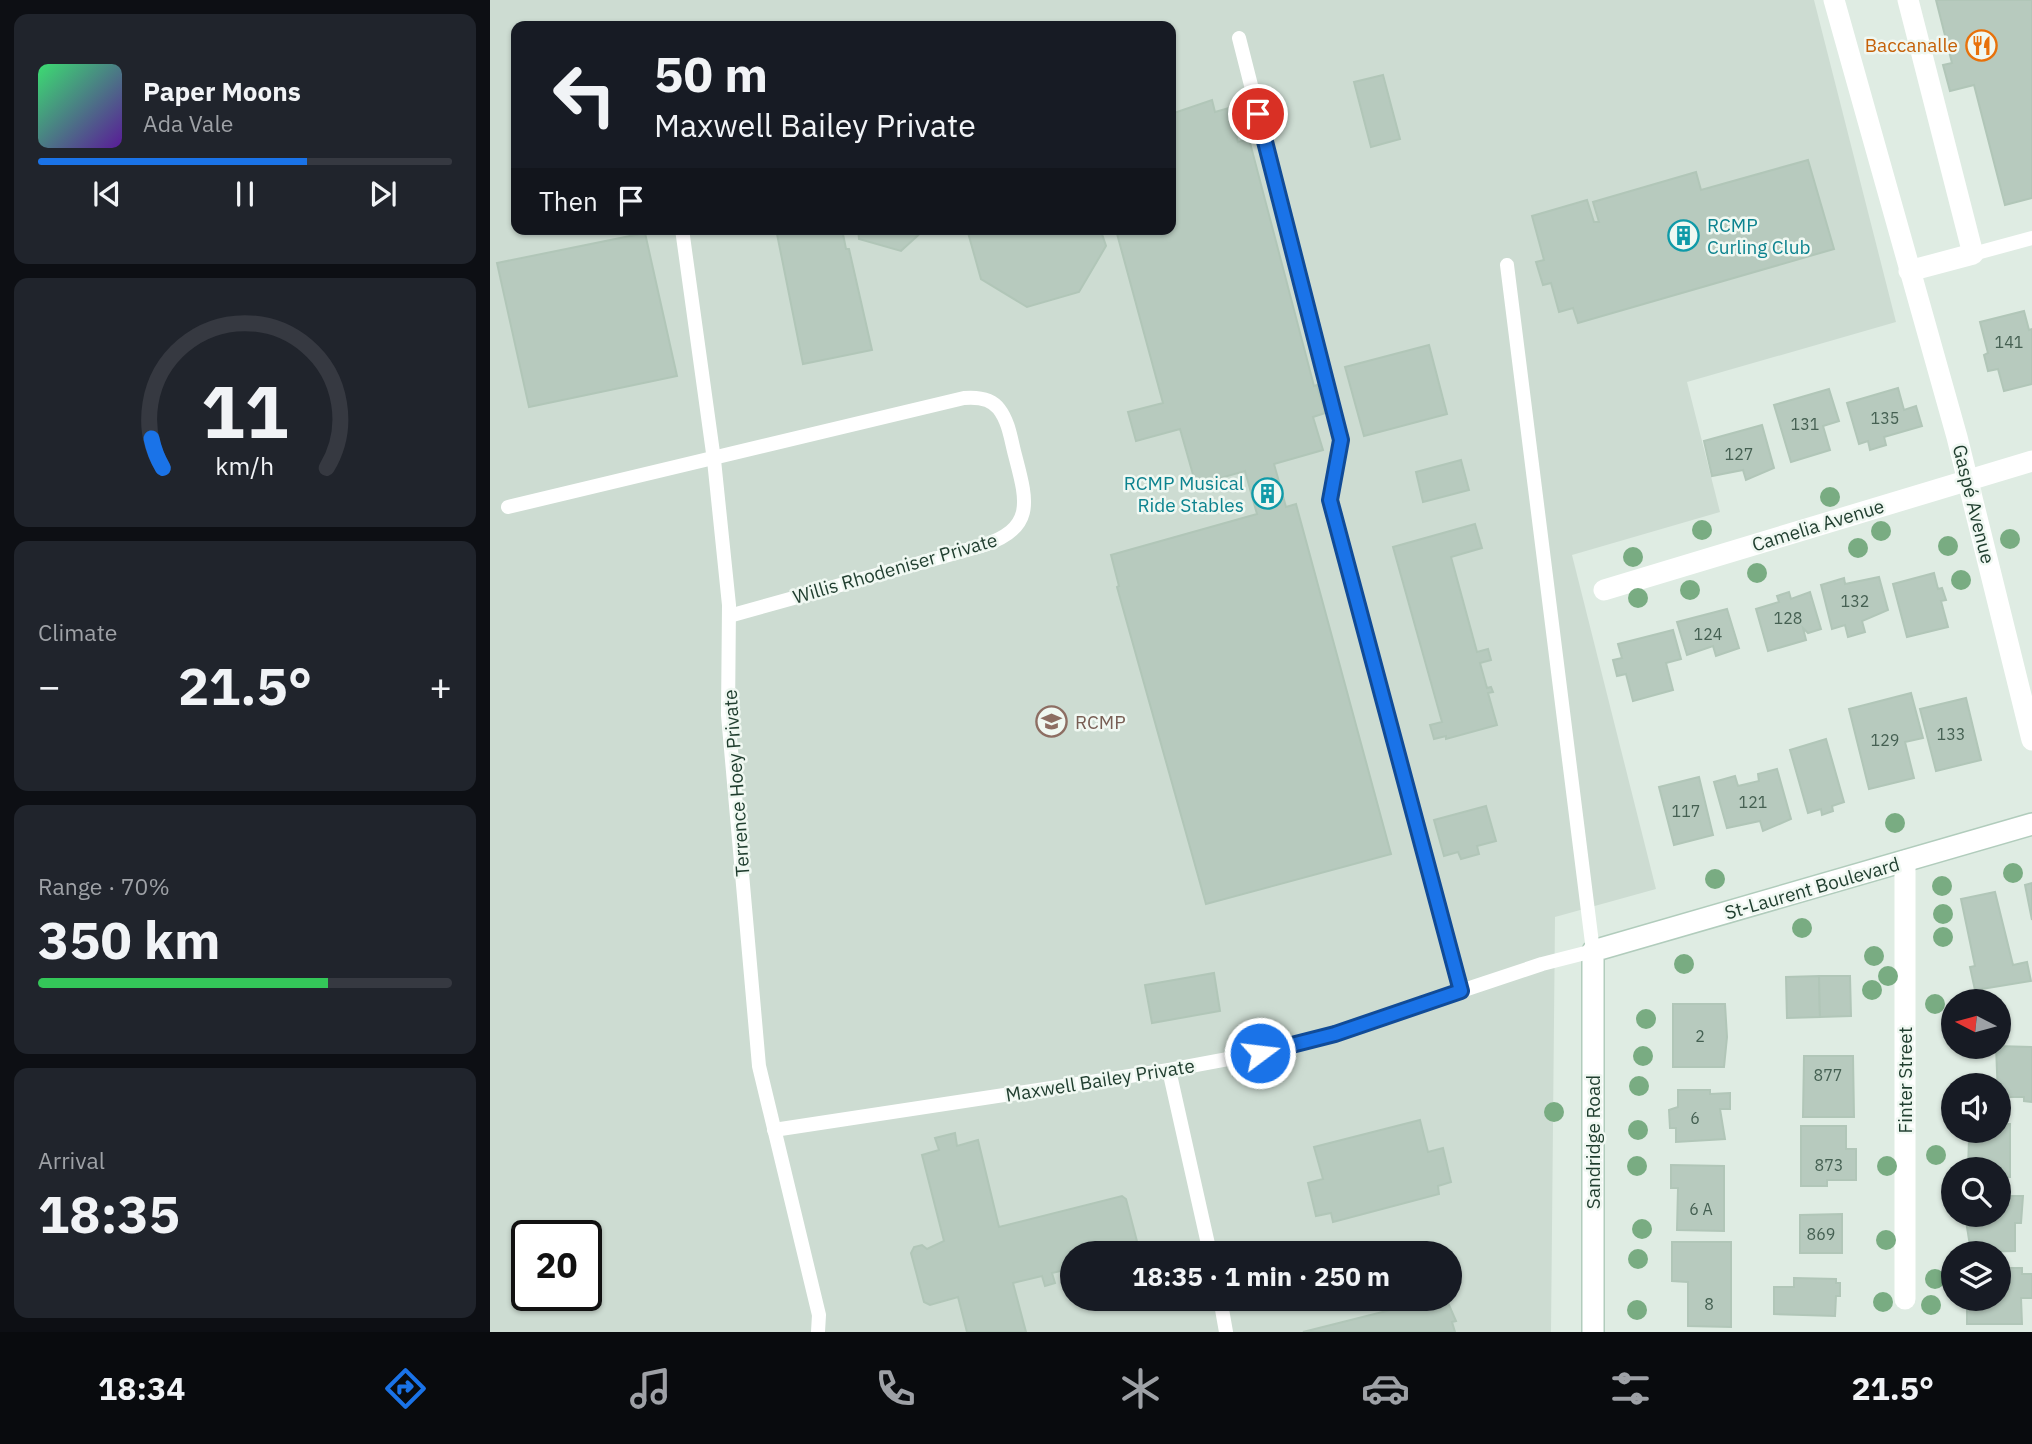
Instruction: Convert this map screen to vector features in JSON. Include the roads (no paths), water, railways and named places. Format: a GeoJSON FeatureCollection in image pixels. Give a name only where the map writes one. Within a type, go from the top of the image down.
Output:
{"type":"FeatureCollection","features":[{"type":"Feature","properties":{"kind":"street","name":"Gaspé Avenue"},"geometry":{"type":"LineString","coordinates":[[1834,0],[1968,479],[2032,740]]}},
{"type":"Feature","properties":{"kind":"street"},"geometry":{"type":"LineString","coordinates":[[1908,0],[1973,254],[1909,271]]}},
{"type":"Feature","properties":{"kind":"street","name":"Camelia Avenue"},"geometry":{"type":"LineString","coordinates":[[1604,590],[2032,461]]}},
{"type":"Feature","properties":{"kind":"street","name":"St-Laurent Boulevard"},"geometry":{"type":"LineString","coordinates":[[1593,951],[2032,824]]}},
{"type":"Feature","properties":{"kind":"street","name":"Finter Street"},"geometry":{"type":"LineString","coordinates":[[1905,861],[1905,1298]]}},
{"type":"Feature","properties":{"kind":"street","name":"Sandridge Road"},"geometry":{"type":"LineString","coordinates":[[1593,951],[1593,1332]]}},
{"type":"Feature","properties":{"kind":"lane"},"geometry":{"type":"LineString","coordinates":[[1238,38],[1341,440],[1330,500],[1461,991]]}},
{"type":"Feature","properties":{"kind":"lane","name":"Terrence Hoey Private"},"geometry":{"type":"LineString","coordinates":[[683,235],[714,460],[729,616],[728,715],[760,1066],[819,1315],[818,1332]]}},
{"type":"Feature","properties":{"kind":"lane"},"geometry":{"type":"LineString","coordinates":[[1973,254],[2032,238]]}},
{"type":"Feature","properties":{"kind":"lane"},"geometry":{"type":"LineString","coordinates":[[1507,265],[1593,951]]}},
{"type":"Feature","properties":{"kind":"lane","name":"Willis Rhodeniser Private"},"geometry":{"type":"LineString","coordinates":[[508,507],[714,460],[964,398],[977,397],[999,408],[1007,425],[1026,496],[1023,516],[1017,526],[995,542],[729,616]]}},
{"type":"Feature","properties":{"kind":"lane","name":"Maxwell Bailey Private"},"geometry":{"type":"LineString","coordinates":[[774,1130],[1170,1070],[1260,1053],[1335,1034],[1542,964],[1593,951]]}},
{"type":"Feature","properties":{"kind":"lane"},"geometry":{"type":"LineString","coordinates":[[1170,1070],[1207,1241]]}},
{"type":"Feature","properties":{"kind":"lane"},"geometry":{"type":"LineString","coordinates":[[1222,1311],[1226,1332]]}},
{"type":"Feature","properties":{"kind":"place","name":"Baccanalle"},"geometry":{"type":"Point","coordinates":[1981,45]}},
{"type":"Feature","properties":{"kind":"place","name":"RCMP Curling Club"},"geometry":{"type":"Point","coordinates":[1684,236]}},
{"type":"Feature","properties":{"kind":"place","name":"RCMP Musical Ride Stables"},"geometry":{"type":"Point","coordinates":[1267,494]}},
{"type":"Feature","properties":{"kind":"place","name":"RCMP"},"geometry":{"type":"Point","coordinates":[1052,722]}}]}
